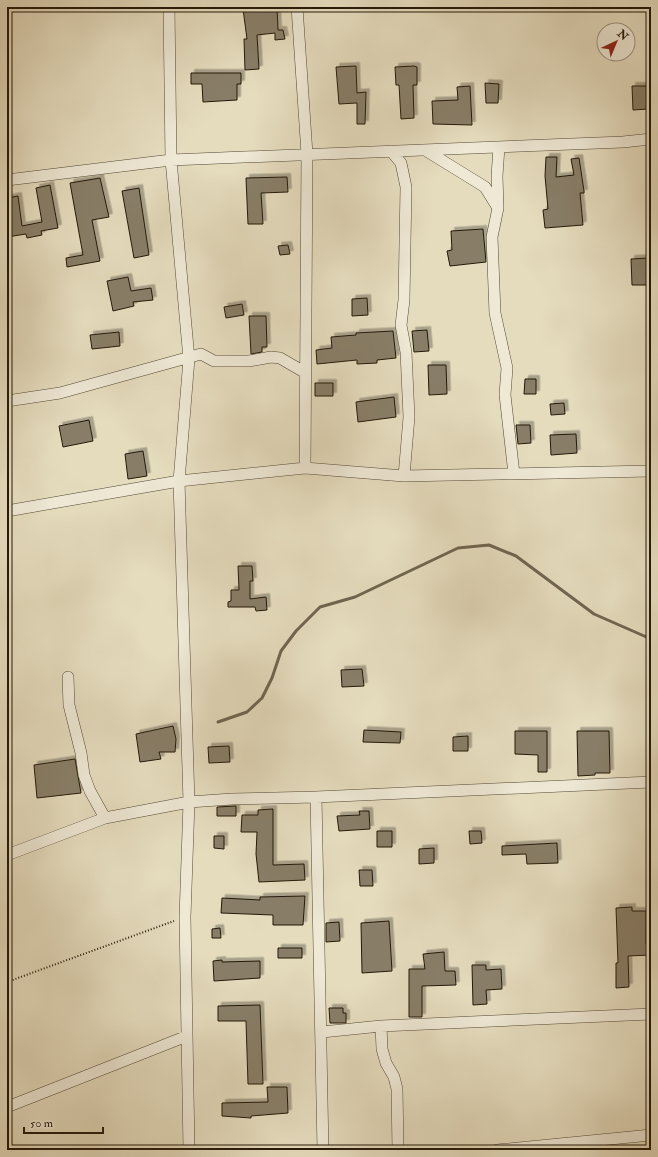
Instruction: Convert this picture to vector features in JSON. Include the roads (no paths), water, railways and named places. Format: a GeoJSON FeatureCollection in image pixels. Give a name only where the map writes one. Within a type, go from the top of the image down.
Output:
{"type":"FeatureCollection","features":[{"type":"Feature","properties":{"kind":"street"},"geometry":{"type":"LineString","coordinates":[[169,7],[171,160],[189,359],[179,481],[189,802],[185,917],[189,1150]]}},
{"type":"Feature","properties":{"kind":"street"},"geometry":{"type":"LineString","coordinates":[[296,7],[307,154],[305,468]]}},
{"type":"Feature","properties":{"kind":"street"},"geometry":{"type":"LineString","coordinates":[[7,180],[171,160],[623,142],[651,139]]}},
{"type":"Feature","properties":{"kind":"street"},"geometry":{"type":"LineString","coordinates":[[499,147],[497,176],[498,208],[492,237],[495,313],[507,368],[505,395],[514,474]]}},
{"type":"Feature","properties":{"kind":"street"},"geometry":{"type":"LineString","coordinates":[[425,149],[485,187],[498,208]]}},
{"type":"Feature","properties":{"kind":"street"},"geometry":{"type":"LineString","coordinates":[[391,151],[401,163],[406,186],[404,300],[401,325],[406,352],[409,416],[404,476]]}},
{"type":"Feature","properties":{"kind":"street"},"geometry":{"type":"LineString","coordinates":[[7,401],[60,393],[189,359],[201,354],[214,361],[249,361],[271,357],[280,358],[306,373]]}},
{"type":"Feature","properties":{"kind":"street"},"geometry":{"type":"LineString","coordinates":[[7,511],[179,481],[305,468],[404,476],[651,471]]}},
{"type":"Feature","properties":{"kind":"street"},"geometry":{"type":"LineString","coordinates":[[68,677],[69,705],[81,754],[84,775],[90,791],[105,818]]}},
{"type":"Feature","properties":{"kind":"street"},"geometry":{"type":"LineString","coordinates":[[8,853],[105,818],[189,802],[651,782]]}},
{"type":"Feature","properties":{"kind":"street"},"geometry":{"type":"LineString","coordinates":[[316,797],[322,1032],[323,1150]]}},
{"type":"Feature","properties":{"kind":"street"},"geometry":{"type":"LineString","coordinates":[[322,1032],[381,1026],[651,1014]]}},
{"type":"Feature","properties":{"kind":"street"},"geometry":{"type":"LineString","coordinates":[[381,1026],[382,1049],[394,1077],[396,1089],[398,1150]]}},
{"type":"Feature","properties":{"kind":"street"},"geometry":{"type":"LineString","coordinates":[[7,1106],[187,1036]]}},
{"type":"Feature","properties":{"kind":"street"},"geometry":{"type":"LineString","coordinates":[[497,1150],[651,1136]]}},
{"type":"Feature","properties":{"kind":"waterway"},"geometry":{"type":"LineString","coordinates":[[218,722],[247,712],[262,698],[272,678],[281,651],[296,631],[320,607],[355,597],[458,548],[489,545],[516,556],[594,614],[651,639]]}}]}
